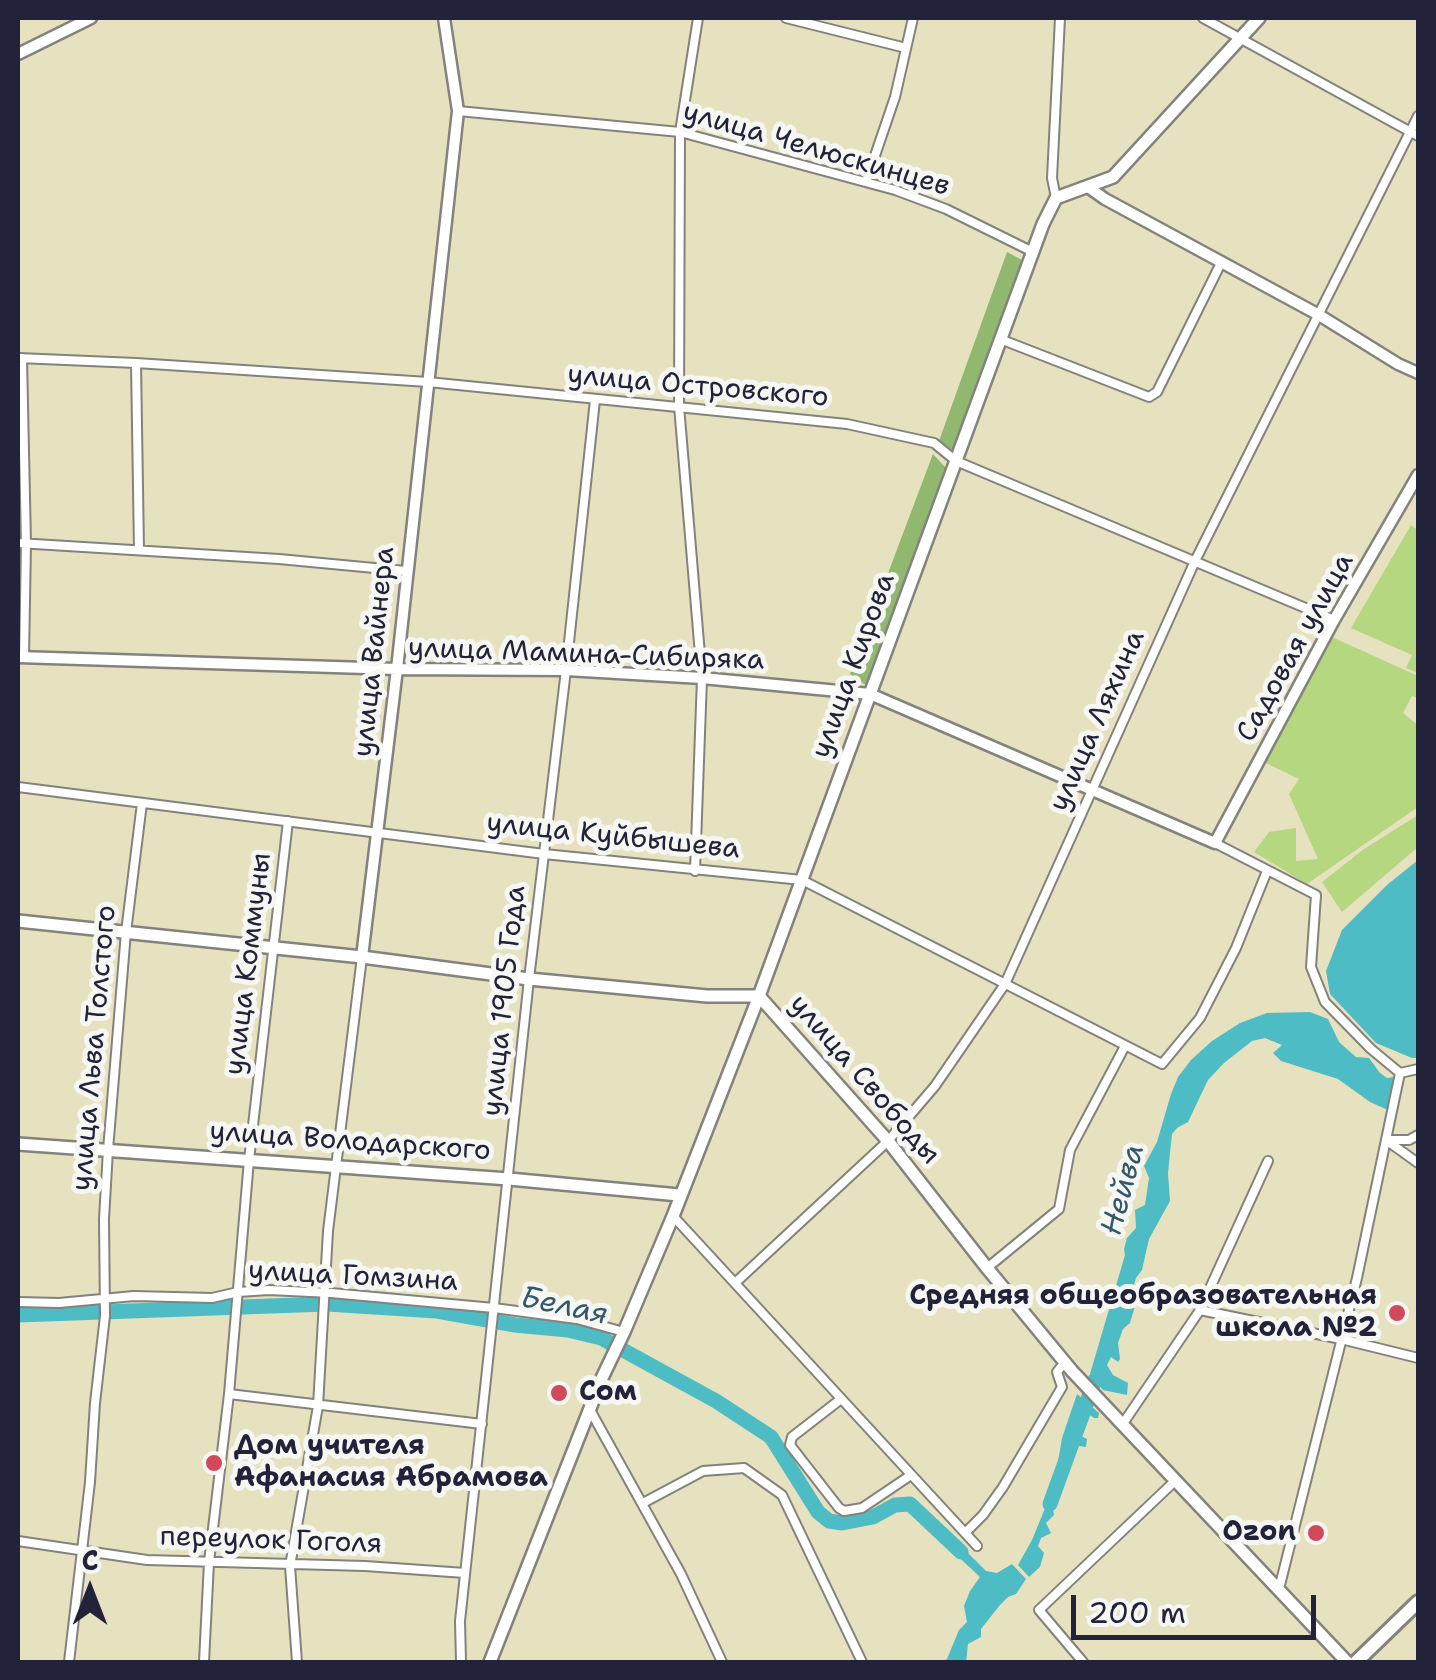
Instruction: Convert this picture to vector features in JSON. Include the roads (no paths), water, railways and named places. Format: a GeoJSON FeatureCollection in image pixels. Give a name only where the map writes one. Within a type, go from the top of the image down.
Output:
{"type":"FeatureCollection","features":[{"type":"Feature","properties":{"kind":"main road"},"geometry":{"type":"LineString","coordinates":[[1056,198],[1113,178],[1258,18]]}},
{"type":"Feature","properties":{"kind":"main road","name":"улица Кирова"},"geometry":{"type":"LineString","coordinates":[[590,1410],[759,996],[1000,339],[1056,198]]}},
{"type":"Feature","properties":{"kind":"main road","name":"улица Свободы"},"geometry":{"type":"LineString","coordinates":[[18,921],[362,957],[529,979],[707,996],[759,996],[888,1142],[1069,1367],[1347,1662]]}},
{"type":"Feature","properties":{"kind":"main road","name":"улица Володарского"},"geometry":{"type":"LineString","coordinates":[[18,1144],[509,1178],[679,1195]]}},
{"type":"Feature","properties":{"kind":"main road"},"geometry":{"type":"LineString","coordinates":[[490,1662],[590,1410]]}},
{"type":"Feature","properties":{"kind":"main road"},"geometry":{"type":"LineString","coordinates":[[1356,1662],[1418,1602]]}},
{"type":"Feature","properties":{"kind":"street"},"geometry":{"type":"LineString","coordinates":[[18,54],[91,18]]}},
{"type":"Feature","properties":{"kind":"street","name":"улица Вайнера"},"geometry":{"type":"LineString","coordinates":[[318,1406],[328,1231],[397,669],[458,111],[444,18]]}},
{"type":"Feature","properties":{"kind":"street"},"geometry":{"type":"LineString","coordinates":[[696,870],[702,678],[678,406],[680,132],[698,18]]}},
{"type":"Feature","properties":{"kind":"street"},"geometry":{"type":"LineString","coordinates":[[786,18],[906,48]]}},
{"type":"Feature","properties":{"kind":"street"},"geometry":{"type":"LineString","coordinates":[[866,182],[894,97],[913,18]]}},
{"type":"Feature","properties":{"kind":"street","name":"улица Кирова"},"geometry":{"type":"LineString","coordinates":[[1056,198],[1052,178],[1060,18]]}},
{"type":"Feature","properties":{"kind":"street"},"geometry":{"type":"LineString","coordinates":[[1202,18],[1414,133]]}},
{"type":"Feature","properties":{"kind":"street","name":"улица Челюскинцев"},"geometry":{"type":"LineString","coordinates":[[458,111],[680,132],[866,182],[946,208],[1033,252]]}},
{"type":"Feature","properties":{"kind":"street","name":"улица Ляхина"},"geometry":{"type":"LineString","coordinates":[[734,1284],[888,1142],[936,1086],[1004,984],[1194,562],[1414,133],[1418,116]]}},
{"type":"Feature","properties":{"kind":"street"},"geometry":{"type":"LineString","coordinates":[[1088,187],[1320,315],[1418,374]]}},
{"type":"Feature","properties":{"kind":"street"},"geometry":{"type":"LineString","coordinates":[[1000,339],[1149,397],[1157,392],[1220,263]]}},
{"type":"Feature","properties":{"kind":"street"},"geometry":{"type":"LineString","coordinates":[[20,358],[21,657]]}},
{"type":"Feature","properties":{"kind":"street","name":"улица Островского"},"geometry":{"type":"LineString","coordinates":[[20,358],[428,382],[848,424],[934,443],[956,462],[1334,620]]}},
{"type":"Feature","properties":{"kind":"street"},"geometry":{"type":"LineString","coordinates":[[136,363],[139,550]]}},
{"type":"Feature","properties":{"kind":"street","name":"улица 1905 Года"},"geometry":{"type":"LineString","coordinates":[[482,1424],[595,400]]}},
{"type":"Feature","properties":{"kind":"street","name":"Садовая улица"},"geometry":{"type":"LineString","coordinates":[[1216,843],[1334,620],[1418,475]]}},
{"type":"Feature","properties":{"kind":"street"},"geometry":{"type":"LineString","coordinates":[[22,544],[278,558],[406,571]]}},
{"type":"Feature","properties":{"kind":"street","name":"улица Мамина-Сибиряка"},"geometry":{"type":"LineString","coordinates":[[21,657],[397,669],[566,670],[870,694],[1216,843],[1316,895],[1311,967],[1325,1002],[1400,1073]]}},
{"type":"Feature","properties":{"kind":"street","name":"улица Куйбышева"},"geometry":{"type":"LineString","coordinates":[[18,787],[544,854],[802,880],[1162,1064],[1200,1018],[1236,948],[1267,871]]}},
{"type":"Feature","properties":{"kind":"street","name":"улица Льва Толстого"},"geometry":{"type":"LineString","coordinates":[[83,1549],[105,1316],[108,1150],[126,932],[142,803]]}},
{"type":"Feature","properties":{"kind":"street","name":"улица Коммуны"},"geometry":{"type":"LineString","coordinates":[[230,1394],[249,1160],[288,821]]}},
{"type":"Feature","properties":{"kind":"street"},"geometry":{"type":"LineString","coordinates":[[987,1268],[1059,1208],[1070,1150],[1125,1046]]}},
{"type":"Feature","properties":{"kind":"street"},"geometry":{"type":"LineString","coordinates":[[1278,1590],[1357,1278],[1400,1073],[1418,1068]]}},
{"type":"Feature","properties":{"kind":"street"},"geometry":{"type":"LineString","coordinates":[[1386,1140],[1409,1140],[1418,1134]]}},
{"type":"Feature","properties":{"kind":"street"},"geometry":{"type":"LineString","coordinates":[[1386,1140],[1418,1163]]}},
{"type":"Feature","properties":{"kind":"street"},"geometry":{"type":"LineString","coordinates":[[1122,1425],[1200,1310],[1268,1161]]}},
{"type":"Feature","properties":{"kind":"street"},"geometry":{"type":"LineString","coordinates":[[672,1216],[976,1546]]}},
{"type":"Feature","properties":{"kind":"street","name":"улица Гомзина"},"geometry":{"type":"LineString","coordinates":[[18,1302],[59,1304],[134,1296],[212,1298],[269,1290],[494,1308],[627,1326]]}},
{"type":"Feature","properties":{"kind":"street"},"geometry":{"type":"LineString","coordinates":[[1200,1310],[1418,1358]]}},
{"type":"Feature","properties":{"kind":"street"},"geometry":{"type":"LineString","coordinates":[[965,1533],[1003,1487],[1062,1387],[1058,1372],[1069,1367]]}},
{"type":"Feature","properties":{"kind":"street"},"geometry":{"type":"LineString","coordinates":[[204,1662],[209,1562],[230,1394],[482,1424],[460,1621],[461,1662]]}},
{"type":"Feature","properties":{"kind":"street"},"geometry":{"type":"LineString","coordinates":[[842,1400],[792,1436],[790,1445],[839,1508],[862,1508],[911,1475]]}},
{"type":"Feature","properties":{"kind":"street"},"geometry":{"type":"LineString","coordinates":[[296,1662],[290,1566],[318,1406]]}},
{"type":"Feature","properties":{"kind":"street"},"geometry":{"type":"LineString","coordinates":[[590,1410],[681,1574],[722,1662]]}},
{"type":"Feature","properties":{"kind":"street"},"geometry":{"type":"LineString","coordinates":[[644,1504],[702,1471],[744,1468],[782,1495],[862,1662]]}},
{"type":"Feature","properties":{"kind":"street"},"geometry":{"type":"LineString","coordinates":[[1083,1662],[1039,1610],[1176,1480]]}},
{"type":"Feature","properties":{"kind":"street","name":"переулок Гоголя"},"geometry":{"type":"LineString","coordinates":[[18,1540],[147,1560],[465,1573]]}},
{"type":"Feature","properties":{"kind":"street"},"geometry":{"type":"LineString","coordinates":[[69,1662],[83,1549]]}},
{"type":"Feature","properties":{"kind":"water"},"geometry":{"type":"Polygon","coordinates":[[[1418,860],[1418,1058],[1412,1058],[1376,1043],[1330,994],[1326,971],[1342,930],[1418,860]]]}},
{"type":"Feature","properties":{"kind":"water"},"geometry":{"type":"Polygon","coordinates":[[[1310,1012],[1328,1019],[1339,1042],[1356,1057],[1369,1058],[1387,1078],[1396,1077],[1388,1110],[1338,1079],[1281,1061],[1273,1053],[1282,1045],[1265,1038],[1252,1041],[1224,1063],[1208,1080],[1188,1122],[1172,1134],[1170,1201],[1149,1239],[1142,1270],[1136,1278],[1133,1288],[1137,1299],[1130,1323],[1118,1343],[1120,1359],[1118,1362],[1111,1357],[1107,1365],[1113,1375],[1128,1383],[1127,1395],[1103,1390],[1090,1374],[1127,1238],[1136,1228],[1135,1210],[1145,1205],[1149,1178],[1144,1166],[1157,1142],[1178,1077],[1212,1041],[1240,1023],[1267,1013],[1310,1012]]]}},
{"type":"Feature","properties":{"kind":"water"},"geometry":{"type":"Polygon","coordinates":[[[1077,1394],[1099,1413],[1098,1418],[1086,1412],[1077,1434],[1087,1439],[1086,1447],[1073,1445],[1070,1461],[1061,1472],[1057,1468],[1062,1438],[1077,1394]]]}},
{"type":"Feature","properties":{"kind":"water"},"geometry":{"type":"Polygon","coordinates":[[[1055,1484],[1061,1491],[1058,1501],[1052,1504],[1054,1515],[1046,1523],[1051,1533],[1041,1538],[1038,1546],[1044,1553],[1040,1567],[1029,1577],[1018,1565],[1055,1484]]]}},
{"type":"Feature","properties":{"kind":"water"},"geometry":{"type":"Polygon","coordinates":[[[946,1538],[953,1538],[986,1571],[997,1573],[1012,1564],[1026,1579],[981,1629],[981,1637],[968,1644],[966,1662],[940,1662],[947,1659],[959,1630],[967,1622],[964,1606],[980,1577],[949,1548],[946,1538]]]}},
{"type":"Feature","properties":{"kind":"waterway","name":"Белая"},"geometry":{"type":"LineString","coordinates":[[18,1315],[327,1304],[437,1311],[601,1338],[716,1401],[771,1437],[818,1512],[829,1521],[842,1523],[873,1517],[895,1505],[910,1504],[961,1552]]}},
{"type":"Feature","properties":{"kind":"waterway","name":"Нейва"},"geometry":{"type":"LineString","coordinates":[[1050,1504],[1095,1380]]}},
{"type":"Feature","properties":{"kind":"place","name":"Средняя общеобразовательная школа №2"},"geometry":{"type":"Point","coordinates":[1397,1313]}},
{"type":"Feature","properties":{"kind":"place","name":"Сом"},"geometry":{"type":"Point","coordinates":[559,1393]}},
{"type":"Feature","properties":{"kind":"place","name":"Дом учителя Афанасия Абрамова"},"geometry":{"type":"Point","coordinates":[214,1463]}},
{"type":"Feature","properties":{"kind":"place","name":"Ozon"},"geometry":{"type":"Point","coordinates":[1316,1533]}}]}
